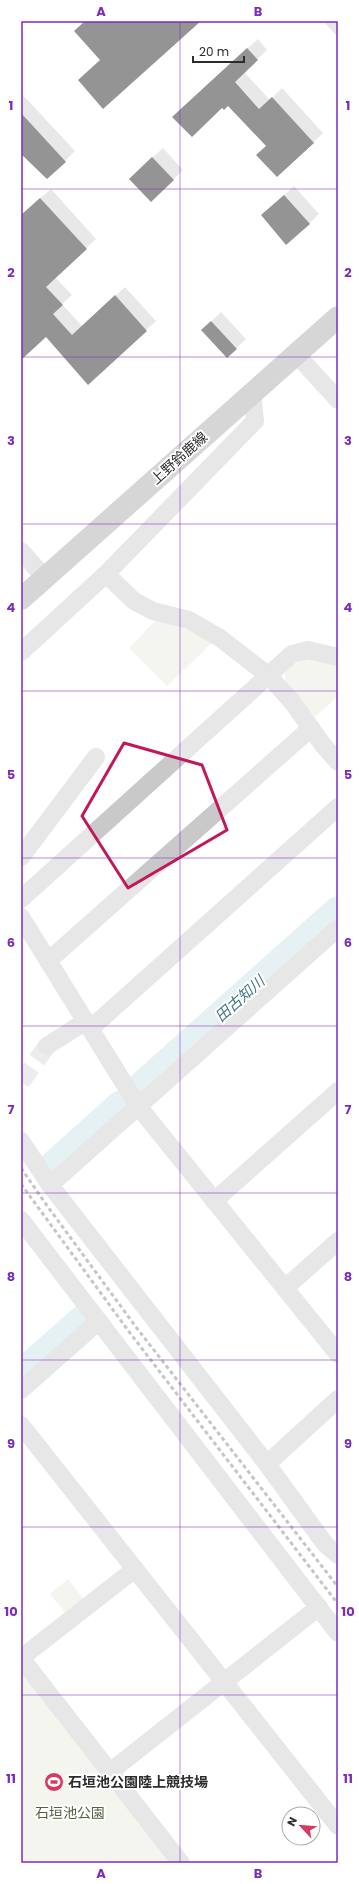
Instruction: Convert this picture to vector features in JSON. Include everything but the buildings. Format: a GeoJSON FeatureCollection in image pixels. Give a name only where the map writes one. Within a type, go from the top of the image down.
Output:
{"type":"FeatureCollection","features":[{"type":"Feature","properties":{"kind":"main road","name":"上野鈴鹿線"},"geometry":{"type":"LineString","coordinates":[[21,600],[338,317]]}},
{"type":"Feature","properties":{"kind":"street"},"geometry":{"type":"LineString","coordinates":[[296,354],[338,400]]}},
{"type":"Feature","properties":{"kind":"street"},"geometry":{"type":"LineString","coordinates":[[21,652],[106,574],[255,421],[252,393]]}},
{"type":"Feature","properties":{"kind":"street"},"geometry":{"type":"LineString","coordinates":[[21,551],[45,578]]}},
{"type":"Feature","properties":{"kind":"street"},"geometry":{"type":"LineString","coordinates":[[106,574],[134,601],[153,611],[189,620],[220,638],[269,676],[338,762]]}},
{"type":"Feature","properties":{"kind":"street"},"geometry":{"type":"LineString","coordinates":[[21,899],[292,654],[308,650],[338,657]]}},
{"type":"Feature","properties":{"kind":"street"},"geometry":{"type":"LineString","coordinates":[[48,962],[311,728]]}},
{"type":"Feature","properties":{"kind":"street"},"geometry":{"type":"LineString","coordinates":[[21,857],[96,757]]}},
{"type":"Feature","properties":{"kind":"street"},"geometry":{"type":"LineString","coordinates":[[47,1046],[88,1025],[338,807]]}},
{"type":"Feature","properties":{"kind":"street"},"geometry":{"type":"LineString","coordinates":[[21,917],[138,1106],[338,1354]]}},
{"type":"Feature","properties":{"kind":"street"},"geometry":{"type":"LineString","coordinates":[[50,1185],[338,928]]}},
{"type":"Feature","properties":{"kind":"street"},"geometry":{"type":"LineString","coordinates":[[214,1201],[338,1091]]}},
{"type":"Feature","properties":{"kind":"street"},"geometry":{"type":"LineString","coordinates":[[21,1141],[50,1185],[267,1464],[325,1544],[338,1555]]}},
{"type":"Feature","properties":{"kind":"street"},"geometry":{"type":"LineString","coordinates":[[21,1220],[338,1633]]}},
{"type":"Feature","properties":{"kind":"street"},"geometry":{"type":"LineString","coordinates":[[285,1288],[338,1240]]}},
{"type":"Feature","properties":{"kind":"street"},"geometry":{"type":"LineString","coordinates":[[21,1390],[99,1321]]}},
{"type":"Feature","properties":{"kind":"street"},"geometry":{"type":"LineString","coordinates":[[267,1464],[338,1399]]}},
{"type":"Feature","properties":{"kind":"street"},"geometry":{"type":"LineString","coordinates":[[21,1425],[338,1826]]}},
{"type":"Feature","properties":{"kind":"street"},"geometry":{"type":"LineString","coordinates":[[135,1569],[21,1658],[111,1771],[181,1863]]}},
{"type":"Feature","properties":{"kind":"street"},"geometry":{"type":"LineString","coordinates":[[111,1771],[319,1607]]}},
{"type":"Feature","properties":{"kind":"highlighted area"},"geometry":{"type":"Polygon","coordinates":[[[124,743],[202,765],[227,830],[128,888],[82,816],[124,743]]]}},
{"type":"Feature","properties":{"kind":"green space"},"geometry":{"type":"Polygon","coordinates":[[[156,620],[189,630],[212,643],[167,686],[129,648],[156,620]]]}},
{"type":"Feature","properties":{"kind":"green space"},"geometry":{"type":"Polygon","coordinates":[[[313,657],[338,665],[338,696],[315,717],[286,684],[285,672],[299,661],[313,657]]]}},
{"type":"Feature","properties":{"kind":"green space"},"geometry":{"type":"Polygon","coordinates":[[[68,1579],[85,1601],[67,1615],[50,1594],[68,1579]]]}},
{"type":"Feature","properties":{"kind":"green space","name":"石垣池公園陸上競技場"},"geometry":{"type":"Polygon","coordinates":[[[21,1669],[171,1863],[21,1863],[21,1669]]]}},
{"type":"Feature","properties":{"kind":"waterway","name":"田古知川"},"geometry":{"type":"LineString","coordinates":[[142,1087],[338,912]]}},
{"type":"Feature","properties":{"kind":"waterway","name":"田古知川"},"geometry":{"type":"LineString","coordinates":[[54,1166],[121,1106]]}},
{"type":"Feature","properties":{"kind":"waterway","name":"田古知川"},"geometry":{"type":"LineString","coordinates":[[21,1375],[85,1319]]}},
{"type":"Feature","properties":{"kind":"tunnel"},"geometry":{"type":"LineString","coordinates":[[21,1082],[47,1046]]}},
{"type":"Feature","properties":{"kind":"railway"},"geometry":{"type":"LineString","coordinates":[[21,1168],[136,1327],[338,1587]]}},
{"type":"Feature","properties":{"kind":"railway"},"geometry":{"type":"LineString","coordinates":[[21,1184],[130,1333],[338,1604]]}},
{"type":"Feature","properties":{"kind":"place","name":"石垣池公園陸上競技場"},"geometry":{"type":"Point","coordinates":[54,1782]}},
{"type":"Feature","properties":{"kind":"park label","name":"石垣池公園"},"geometry":{"type":"Point","coordinates":[70,1813]}}]}
